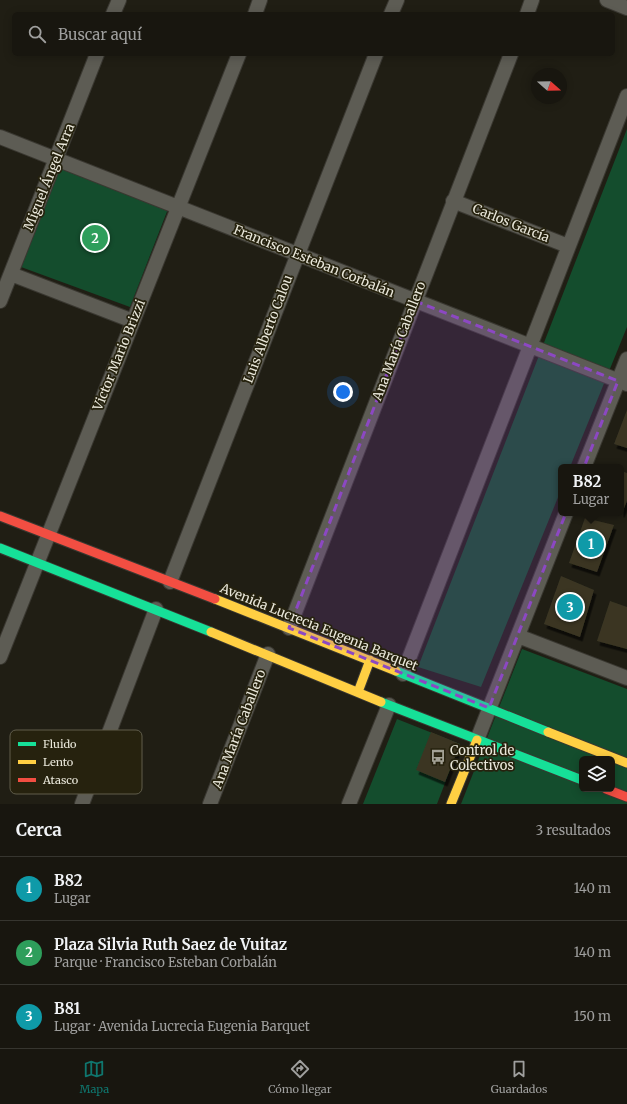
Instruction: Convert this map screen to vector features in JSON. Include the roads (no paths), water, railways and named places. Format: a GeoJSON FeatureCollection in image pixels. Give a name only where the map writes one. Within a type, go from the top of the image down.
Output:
{"type":"FeatureCollection","features":[{"type":"Feature","properties":{"kind":"main road","name":"Avenida Lucrecia Eugenia Barquet"},"geometry":{"type":"LineString","coordinates":[[0,516],[289,628],[627,763]]}},
{"type":"Feature","properties":{"kind":"main road"},"geometry":{"type":"LineString","coordinates":[[0,548],[268,654],[389,705],[579,779]]}},
{"type":"Feature","properties":{"kind":"main road"},"geometry":{"type":"LineString","coordinates":[[358,692],[370,660]]}},
{"type":"Feature","properties":{"kind":"main road"},"geometry":{"type":"LineString","coordinates":[[451,804],[477,740]]}},
{"type":"Feature","properties":{"kind":"main road"},"geometry":{"type":"LineString","coordinates":[[614,792],[627,797]]}},
{"type":"Feature","properties":{"kind":"street"},"geometry":{"type":"LineString","coordinates":[[114,12],[119,0]]}},
{"type":"Feature","properties":{"kind":"street"},"geometry":{"type":"LineString","coordinates":[[256,12],[260,0]]}},
{"type":"Feature","properties":{"kind":"street"},"geometry":{"type":"LineString","coordinates":[[392,12],[397,0]]}},
{"type":"Feature","properties":{"kind":"street"},"geometry":{"type":"LineString","coordinates":[[528,12],[532,0]]}},
{"type":"Feature","properties":{"kind":"street"},"geometry":{"type":"LineString","coordinates":[[607,0],[627,8]]}},
{"type":"Feature","properties":{"kind":"street","name":"Miguel Ángel Arra"},"geometry":{"type":"LineString","coordinates":[[0,301],[97,56]]}},
{"type":"Feature","properties":{"kind":"street","name":"Victor Mario Brizzi"},"geometry":{"type":"LineString","coordinates":[[0,657],[238,56]]}},
{"type":"Feature","properties":{"kind":"street","name":"Luis Alberto Calou"},"geometry":{"type":"LineString","coordinates":[[170,582],[375,56]]}},
{"type":"Feature","properties":{"kind":"street","name":"Ana María Caballero"},"geometry":{"type":"LineString","coordinates":[[289,628],[510,56]]}},
{"type":"Feature","properties":{"kind":"street"},"geometry":{"type":"LineString","coordinates":[[403,674],[627,96]]}},
{"type":"Feature","properties":{"kind":"street","name":"Francisco Esteban Corbalán"},"geometry":{"type":"LineString","coordinates":[[0,137],[622,382]]}},
{"type":"Feature","properties":{"kind":"street","name":"Carlos García"},"geometry":{"type":"LineString","coordinates":[[453,201],[568,246]]}},
{"type":"Feature","properties":{"kind":"street"},"geometry":{"type":"LineString","coordinates":[[11,274],[133,321]]}},
{"type":"Feature","properties":{"kind":"street"},"geometry":{"type":"LineString","coordinates":[[585,464],[622,382],[627,359]]}},
{"type":"Feature","properties":{"kind":"street"},"geometry":{"type":"LineString","coordinates":[[477,740],[565,516]]}},
{"type":"Feature","properties":{"kind":"street"},"geometry":{"type":"LineString","coordinates":[[110,730],[156,609]]}},
{"type":"Feature","properties":{"kind":"street"},"geometry":{"type":"LineString","coordinates":[[518,636],[627,678]]}},
{"type":"Feature","properties":{"kind":"street","name":"Ana María Caballero"},"geometry":{"type":"LineString","coordinates":[[210,804],[268,654]]}},
{"type":"Feature","properties":{"kind":"street"},"geometry":{"type":"LineString","coordinates":[[349,804],[389,705]]}},
{"type":"Feature","properties":{"kind":"street"},"geometry":{"type":"LineString","coordinates":[[82,804],[86,794]]}},
{"type":"Feature","properties":{"kind":"place","name":"Plaza Silvia Ruth Saez de Vuitaz"},"geometry":{"type":"Point","coordinates":[95,238]}},
{"type":"Feature","properties":{"kind":"place","name":"B82"},"geometry":{"type":"Point","coordinates":[591,544]}},
{"type":"Feature","properties":{"kind":"place","name":"B81"},"geometry":{"type":"Point","coordinates":[570,607]}},
{"type":"Feature","properties":{"kind":"place","name":"Control de Colectivos"},"geometry":{"type":"Point","coordinates":[438,757]}}]}
